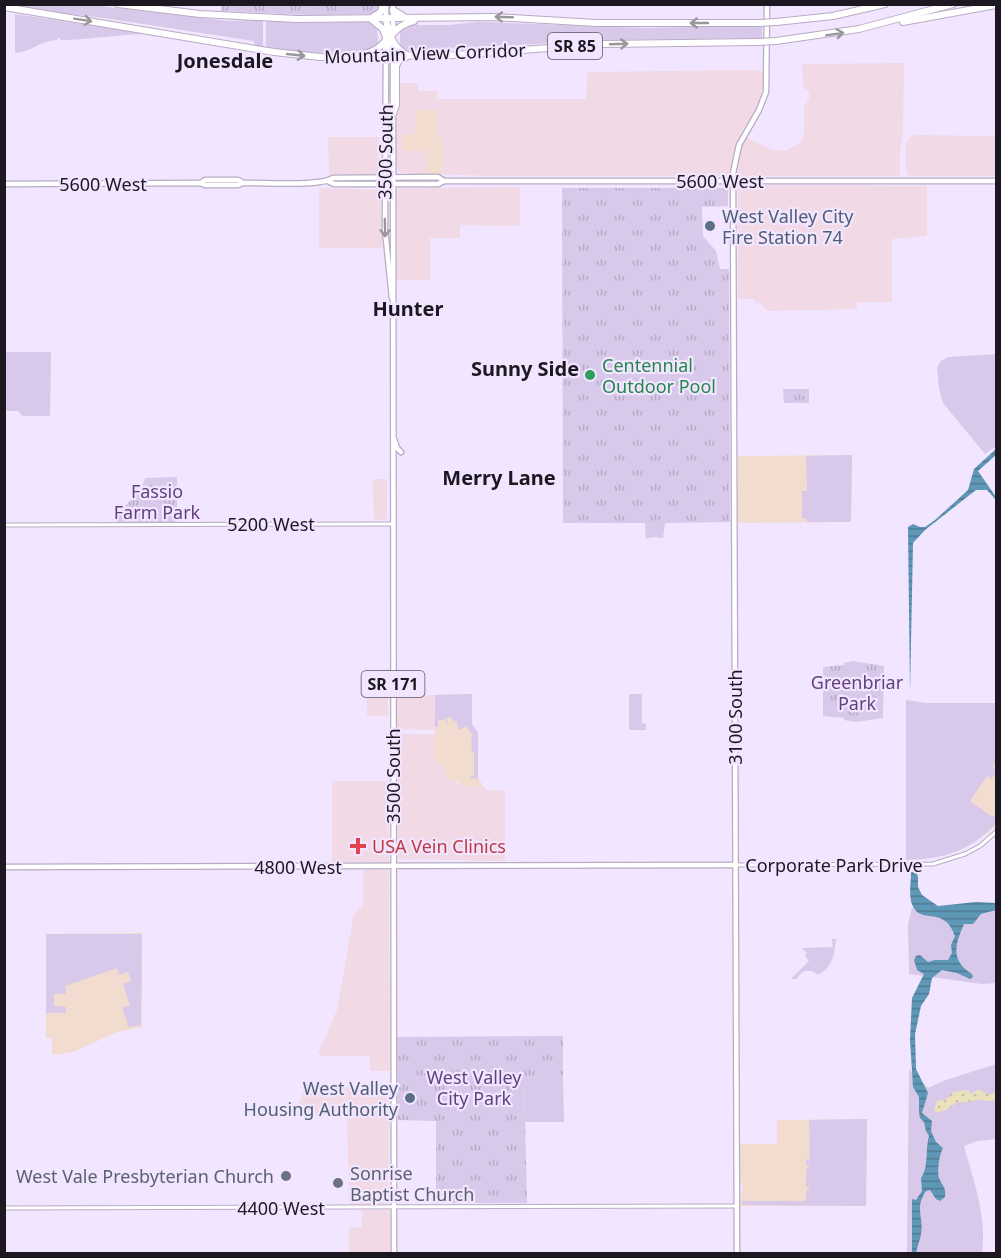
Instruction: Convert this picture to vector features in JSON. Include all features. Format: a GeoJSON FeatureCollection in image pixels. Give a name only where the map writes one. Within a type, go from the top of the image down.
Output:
{"type":"FeatureCollection","features":[{"type":"Feature","properties":{"kind":"highway","name":"Mountain View Corridor"},"geometry":{"type":"LineString","coordinates":[[118,4],[200,14],[326,19],[478,17],[596,23],[792,21],[841,14],[885,4]]}},
{"type":"Feature","properties":{"kind":"highway"},"geometry":{"type":"LineString","coordinates":[[326,19],[375,16],[381,12],[384,4]]}},
{"type":"Feature","properties":{"kind":"highway"},"geometry":{"type":"LineString","coordinates":[[792,21],[871,4]]}},
{"type":"Feature","properties":{"kind":"highway","name":"Mountain View Corridor"},"geometry":{"type":"LineString","coordinates":[[4,7],[274,52],[327,57],[388,58],[604,44],[777,41],[875,26],[953,4]]}},
{"type":"Feature","properties":{"kind":"highway"},"geometry":{"type":"LineString","coordinates":[[875,26],[996,5]]}},
{"type":"Feature","properties":{"kind":"highway"},"geometry":{"type":"LineString","coordinates":[[393,7],[402,16],[478,17]]}},
{"type":"Feature","properties":{"kind":"highway"},"geometry":{"type":"LineString","coordinates":[[327,57],[335,54],[370,53],[399,27],[410,22],[450,21],[463,18]]}},
{"type":"Feature","properties":{"kind":"highway"},"geometry":{"type":"LineString","coordinates":[[369,19],[378,23],[400,51],[410,56]]}},
{"type":"Feature","properties":{"kind":"highway"},"geometry":{"type":"LineString","coordinates":[[315,56],[328,59],[388,58],[389,19]]}},
{"type":"Feature","properties":{"kind":"highway"},"geometry":{"type":"LineString","coordinates":[[386,48],[393,27]]}},
{"type":"Feature","properties":{"kind":"highway"},"geometry":{"type":"LineString","coordinates":[[393,114],[396,105],[396,66],[399,60],[454,55]]}},
{"type":"Feature","properties":{"kind":"main road"},"geometry":{"type":"LineString","coordinates":[[384,4],[393,27]]}},
{"type":"Feature","properties":{"kind":"main road","name":"3100 South"},"geometry":{"type":"LineString","coordinates":[[737,1254],[733,180],[734,163],[739,145],[759,110],[765,94],[768,67],[768,4]]}},
{"type":"Feature","properties":{"kind":"main road"},"geometry":{"type":"LineString","coordinates":[[389,19],[393,7]]}},
{"type":"Feature","properties":{"kind":"main road","name":"3500 South"},"geometry":{"type":"LineString","coordinates":[[386,48],[393,114],[394,292],[392,298]]}},
{"type":"Feature","properties":{"kind":"main road","name":"3500 South"},"geometry":{"type":"LineString","coordinates":[[388,58],[385,240],[392,298],[394,1254]]}},
{"type":"Feature","properties":{"kind":"main road","name":"5600 West"},"geometry":{"type":"LineString","coordinates":[[328,181],[333,178],[438,177],[444,181]]}},
{"type":"Feature","properties":{"kind":"main road","name":"5600 West"},"geometry":{"type":"LineString","coordinates":[[4,184],[201,183],[232,185],[328,181],[334,184],[438,184],[444,181],[996,181]]}},
{"type":"Feature","properties":{"kind":"main road"},"geometry":{"type":"LineString","coordinates":[[392,431],[397,448],[401,452]]}},
{"type":"Feature","properties":{"kind":"main road","name":"4800 West"},"geometry":{"type":"LineString","coordinates":[[4,867],[735,865]]}},
{"type":"Feature","properties":{"kind":"street","name":"5200 West"},"geometry":{"type":"LineString","coordinates":[[4,525],[393,524]]}},
{"type":"Feature","properties":{"kind":"street","name":"Corporate Park Drive"},"geometry":{"type":"LineString","coordinates":[[735,865],[933,864],[970,852],[996,832]]}},
{"type":"Feature","properties":{"kind":"street","name":"4400 West"},"geometry":{"type":"LineString","coordinates":[[4,1208],[736,1206]]}},
{"type":"Feature","properties":{"kind":"shaded area"},"geometry":{"type":"Polygon","coordinates":[[[904,63],[903,134],[898,176],[493,176],[402,173],[396,168],[397,83],[418,83],[418,91],[437,91],[437,99],[586,99],[587,72],[758,70],[764,75],[761,96],[740,134],[772,150],[785,151],[801,142],[804,133],[804,107],[809,99],[809,92],[803,87],[802,64],[904,63]]]}},
{"type":"Feature","properties":{"kind":"shaded area"},"geometry":{"type":"Polygon","coordinates":[[[415,110],[437,110],[437,133],[442,139],[442,173],[426,173],[425,151],[403,151],[403,134],[415,134],[415,110]]]}},
{"type":"Feature","properties":{"kind":"shaded area"},"geometry":{"type":"Polygon","coordinates":[[[996,134],[996,176],[909,176],[906,173],[906,143],[914,135],[992,136],[996,134]]]}},
{"type":"Feature","properties":{"kind":"shaded area"},"geometry":{"type":"Polygon","coordinates":[[[328,137],[379,137],[378,173],[329,175],[328,137]]]}},
{"type":"Feature","properties":{"kind":"shaded area"},"geometry":{"type":"Polygon","coordinates":[[[738,185],[927,186],[927,236],[892,239],[892,302],[857,302],[857,309],[768,311],[760,302],[758,304],[753,299],[738,299],[738,185]]]}},
{"type":"Feature","properties":{"kind":"shaded area"},"geometry":{"type":"Polygon","coordinates":[[[520,187],[520,226],[460,225],[460,238],[430,238],[430,280],[397,280],[397,193],[400,188],[520,187]]]}},
{"type":"Feature","properties":{"kind":"shaded area"},"geometry":{"type":"Polygon","coordinates":[[[319,188],[378,190],[381,194],[382,248],[319,248],[319,188]]]}},
{"type":"Feature","properties":{"kind":"shaded area"},"geometry":{"type":"Polygon","coordinates":[[[852,455],[851,522],[738,523],[738,456],[852,455]]]}},
{"type":"Feature","properties":{"kind":"shaded area"},"geometry":{"type":"Polygon","coordinates":[[[373,479],[387,479],[387,519],[374,520],[373,479]]]}},
{"type":"Feature","properties":{"kind":"shaded area"},"geometry":{"type":"Polygon","coordinates":[[[472,694],[472,724],[478,733],[478,778],[484,787],[462,787],[458,781],[449,781],[443,765],[435,763],[435,695],[472,694]]]}},
{"type":"Feature","properties":{"kind":"shaded area"},"geometry":{"type":"Polygon","coordinates":[[[367,695],[388,695],[388,716],[367,716],[367,695]]]}},
{"type":"Feature","properties":{"kind":"shaded area"},"geometry":{"type":"Polygon","coordinates":[[[397,695],[435,695],[435,730],[397,729],[397,695]]]}},
{"type":"Feature","properties":{"kind":"shaded area"},"geometry":{"type":"Polygon","coordinates":[[[397,734],[435,734],[435,762],[443,765],[444,770],[462,787],[505,790],[505,861],[398,859],[397,734]]]}},
{"type":"Feature","properties":{"kind":"shaded area"},"geometry":{"type":"Polygon","coordinates":[[[996,749],[996,825],[984,836],[957,799],[996,749]]]}},
{"type":"Feature","properties":{"kind":"shaded area"},"geometry":{"type":"Polygon","coordinates":[[[332,781],[388,781],[389,863],[332,862],[332,781]]]}},
{"type":"Feature","properties":{"kind":"shaded area"},"geometry":{"type":"Polygon","coordinates":[[[363,870],[389,870],[390,1071],[370,1071],[370,1056],[323,1056],[318,1054],[337,1010],[354,914],[363,905],[363,870]]]}},
{"type":"Feature","properties":{"kind":"shaded area"},"geometry":{"type":"Polygon","coordinates":[[[142,933],[142,1027],[117,1032],[73,1052],[52,1055],[52,1038],[46,1038],[46,934],[142,933]]]}},
{"type":"Feature","properties":{"kind":"shaded area"},"geometry":{"type":"Polygon","coordinates":[[[305,1087],[390,1087],[388,1204],[349,1205],[347,1115],[295,1115],[305,1087]]]}},
{"type":"Feature","properties":{"kind":"shaded area"},"geometry":{"type":"Polygon","coordinates":[[[867,1119],[866,1206],[740,1206],[743,1185],[740,1182],[740,1144],[777,1144],[777,1120],[867,1119]]]}},
{"type":"Feature","properties":{"kind":"shaded area"},"geometry":{"type":"Polygon","coordinates":[[[362,1210],[390,1210],[390,1253],[349,1253],[349,1228],[362,1227],[362,1210]]]}},
{"type":"Feature","properties":{"kind":"green space"},"geometry":{"type":"Polygon","coordinates":[[[221,4],[382,5],[382,8],[375,14],[309,15],[221,11],[221,4]]]}},
{"type":"Feature","properties":{"kind":"green space"},"geometry":{"type":"Polygon","coordinates":[[[15,5],[91,5],[228,21],[263,20],[263,47],[255,45],[254,41],[104,18],[15,8],[15,5]]]}},
{"type":"Feature","properties":{"kind":"green space"},"geometry":{"type":"Polygon","coordinates":[[[15,14],[148,34],[71,40],[58,38],[17,53],[15,52],[15,14]]]}},
{"type":"Feature","properties":{"kind":"green space"},"geometry":{"type":"Polygon","coordinates":[[[266,21],[325,23],[365,21],[377,25],[378,45],[367,51],[310,53],[271,48],[266,46],[266,21]]]}},
{"type":"Feature","properties":{"kind":"green space"},"geometry":{"type":"Polygon","coordinates":[[[479,22],[646,28],[762,25],[762,38],[606,40],[424,50],[415,53],[405,51],[400,47],[400,29],[416,23],[417,25],[448,25],[479,22]]]}},
{"type":"Feature","properties":{"kind":"green space"},"geometry":{"type":"Polygon","coordinates":[[[562,188],[723,188],[728,191],[728,206],[702,207],[703,236],[716,251],[720,269],[729,269],[730,522],[665,523],[663,538],[646,539],[645,523],[563,523],[562,188]]]}},
{"type":"Feature","properties":{"kind":"green space"},"geometry":{"type":"Polygon","coordinates":[[[4,352],[51,352],[49,416],[23,416],[18,411],[5,411],[4,352]]]}},
{"type":"Feature","properties":{"kind":"green space"},"geometry":{"type":"Polygon","coordinates":[[[996,354],[996,446],[985,454],[943,403],[937,367],[948,357],[996,354]]]}},
{"type":"Feature","properties":{"kind":"green space"},"geometry":{"type":"Polygon","coordinates":[[[783,389],[809,389],[809,403],[784,403],[783,389]]]}},
{"type":"Feature","properties":{"kind":"green space"},"geometry":{"type":"Polygon","coordinates":[[[852,455],[851,522],[807,522],[807,519],[802,518],[802,491],[807,491],[806,456],[852,455]]]}},
{"type":"Feature","properties":{"kind":"green space","name":"Fassio Farm Park"},"geometry":{"type":"Polygon","coordinates":[[[177,477],[177,522],[118,523],[116,520],[119,514],[140,490],[145,478],[177,477]]]}},
{"type":"Feature","properties":{"kind":"green space","name":"Greenbriar Park"},"geometry":{"type":"Polygon","coordinates":[[[853,661],[884,666],[883,718],[856,722],[823,716],[823,667],[844,665],[844,663],[853,661]]]}},
{"type":"Feature","properties":{"kind":"green space"},"geometry":{"type":"Polygon","coordinates":[[[472,694],[472,724],[478,733],[478,778],[471,779],[471,776],[474,776],[474,752],[472,752],[471,738],[473,735],[466,726],[460,730],[456,724],[458,721],[450,717],[446,719],[446,716],[445,720],[439,720],[438,716],[438,727],[435,727],[435,695],[472,694]]]}},
{"type":"Feature","properties":{"kind":"green space"},"geometry":{"type":"Polygon","coordinates":[[[629,694],[642,694],[642,723],[646,724],[646,730],[629,730],[629,694]]]}},
{"type":"Feature","properties":{"kind":"green space"},"geometry":{"type":"Polygon","coordinates":[[[906,700],[927,703],[996,703],[996,761],[993,767],[996,771],[992,779],[987,776],[970,801],[991,816],[996,816],[996,823],[987,833],[967,847],[933,858],[906,860],[906,700]]]}},
{"type":"Feature","properties":{"kind":"green space"},"geometry":{"type":"Polygon","coordinates":[[[912,908],[996,910],[996,983],[982,984],[909,974],[908,924],[912,908]]]}},
{"type":"Feature","properties":{"kind":"green space"},"geometry":{"type":"Polygon","coordinates":[[[46,934],[142,934],[141,1025],[129,1027],[122,1008],[130,1005],[123,984],[131,981],[128,972],[119,975],[117,968],[65,986],[66,994],[54,994],[54,1006],[66,1007],[66,1013],[46,1013],[46,934]]]}},
{"type":"Feature","properties":{"kind":"green space"},"geometry":{"type":"Polygon","coordinates":[[[832,939],[836,939],[832,960],[823,972],[818,975],[812,971],[806,971],[797,979],[791,979],[809,961],[805,956],[807,953],[802,948],[833,947],[832,939]]]}},
{"type":"Feature","properties":{"kind":"green space","name":"West Valley City Park"},"geometry":{"type":"Polygon","coordinates":[[[563,1036],[563,1075],[524,1076],[527,1203],[436,1203],[436,1121],[398,1120],[397,1037],[563,1036]]]}},
{"type":"Feature","properties":{"kind":"green space"},"geometry":{"type":"Polygon","coordinates":[[[996,1064],[996,1139],[977,1141],[964,1146],[981,1213],[982,1253],[907,1254],[909,1069],[928,1088],[996,1064]]]}},
{"type":"Feature","properties":{"kind":"green space"},"geometry":{"type":"Polygon","coordinates":[[[524,1075],[563,1075],[564,1122],[525,1122],[524,1075]]]}},
{"type":"Feature","properties":{"kind":"green space"},"geometry":{"type":"Polygon","coordinates":[[[867,1119],[866,1206],[742,1205],[742,1201],[806,1201],[806,1191],[810,1190],[806,1186],[806,1170],[810,1165],[806,1165],[806,1160],[810,1159],[809,1120],[867,1119]]]}},
{"type":"Feature","properties":{"kind":"sand"},"geometry":{"type":"Polygon","coordinates":[[[979,1089],[990,1094],[996,1091],[996,1099],[957,1102],[937,1113],[934,1110],[937,1101],[947,1099],[953,1092],[967,1090],[971,1094],[979,1089]]]}},
{"type":"Feature","properties":{"kind":"water"},"geometry":{"type":"Polygon","coordinates":[[[996,449],[996,455],[978,471],[996,500],[987,490],[976,490],[925,530],[913,543],[910,693],[908,527],[913,524],[925,527],[935,520],[968,490],[974,469],[996,449]]]}},
{"type":"Feature","properties":{"kind":"water"},"geometry":{"type":"Polygon","coordinates":[[[916,871],[918,887],[922,895],[938,906],[976,902],[996,903],[996,910],[981,914],[973,924],[964,924],[958,939],[957,958],[973,977],[970,979],[942,970],[932,978],[929,994],[921,1006],[915,1034],[916,1069],[928,1093],[922,1113],[932,1121],[931,1131],[936,1142],[943,1148],[938,1172],[945,1189],[945,1197],[940,1201],[930,1190],[926,1191],[922,1197],[921,1234],[916,1253],[912,1254],[912,1199],[916,1200],[922,1191],[921,1178],[925,1169],[929,1136],[920,1118],[919,1097],[913,1087],[910,1040],[912,998],[924,974],[917,970],[914,960],[920,955],[928,962],[948,960],[952,953],[951,945],[955,936],[944,920],[919,913],[914,909],[910,886],[911,872],[916,871]]]}},
{"type":"Feature","properties":{"kind":"place","name":"West Valley City Fire Station 74"},"geometry":{"type":"Point","coordinates":[710,226]}},
{"type":"Feature","properties":{"kind":"place","name":"Centennial Outdoor Pool"},"geometry":{"type":"Point","coordinates":[590,375]}},
{"type":"Feature","properties":{"kind":"place","name":"USA Vein Clinics"},"geometry":{"type":"Point","coordinates":[358,846]}},
{"type":"Feature","properties":{"kind":"place","name":"West Valley Housing Authority"},"geometry":{"type":"Point","coordinates":[410,1098]}},
{"type":"Feature","properties":{"kind":"place","name":"West Vale Presbyterian Church"},"geometry":{"type":"Point","coordinates":[286,1176]}},
{"type":"Feature","properties":{"kind":"place","name":"Sonrise Baptist Church"},"geometry":{"type":"Point","coordinates":[338,1183]}},
{"type":"Feature","properties":{"kind":"district","name":"Jonesdale"},"geometry":{"type":"Point","coordinates":[225,60]}},
{"type":"Feature","properties":{"kind":"district","name":"Hunter"},"geometry":{"type":"Point","coordinates":[408,308]}},
{"type":"Feature","properties":{"kind":"district","name":"Sunny Side"},"geometry":{"type":"Point","coordinates":[525,368]}},
{"type":"Feature","properties":{"kind":"district","name":"Merry Lane"},"geometry":{"type":"Point","coordinates":[499,477]}}]}
